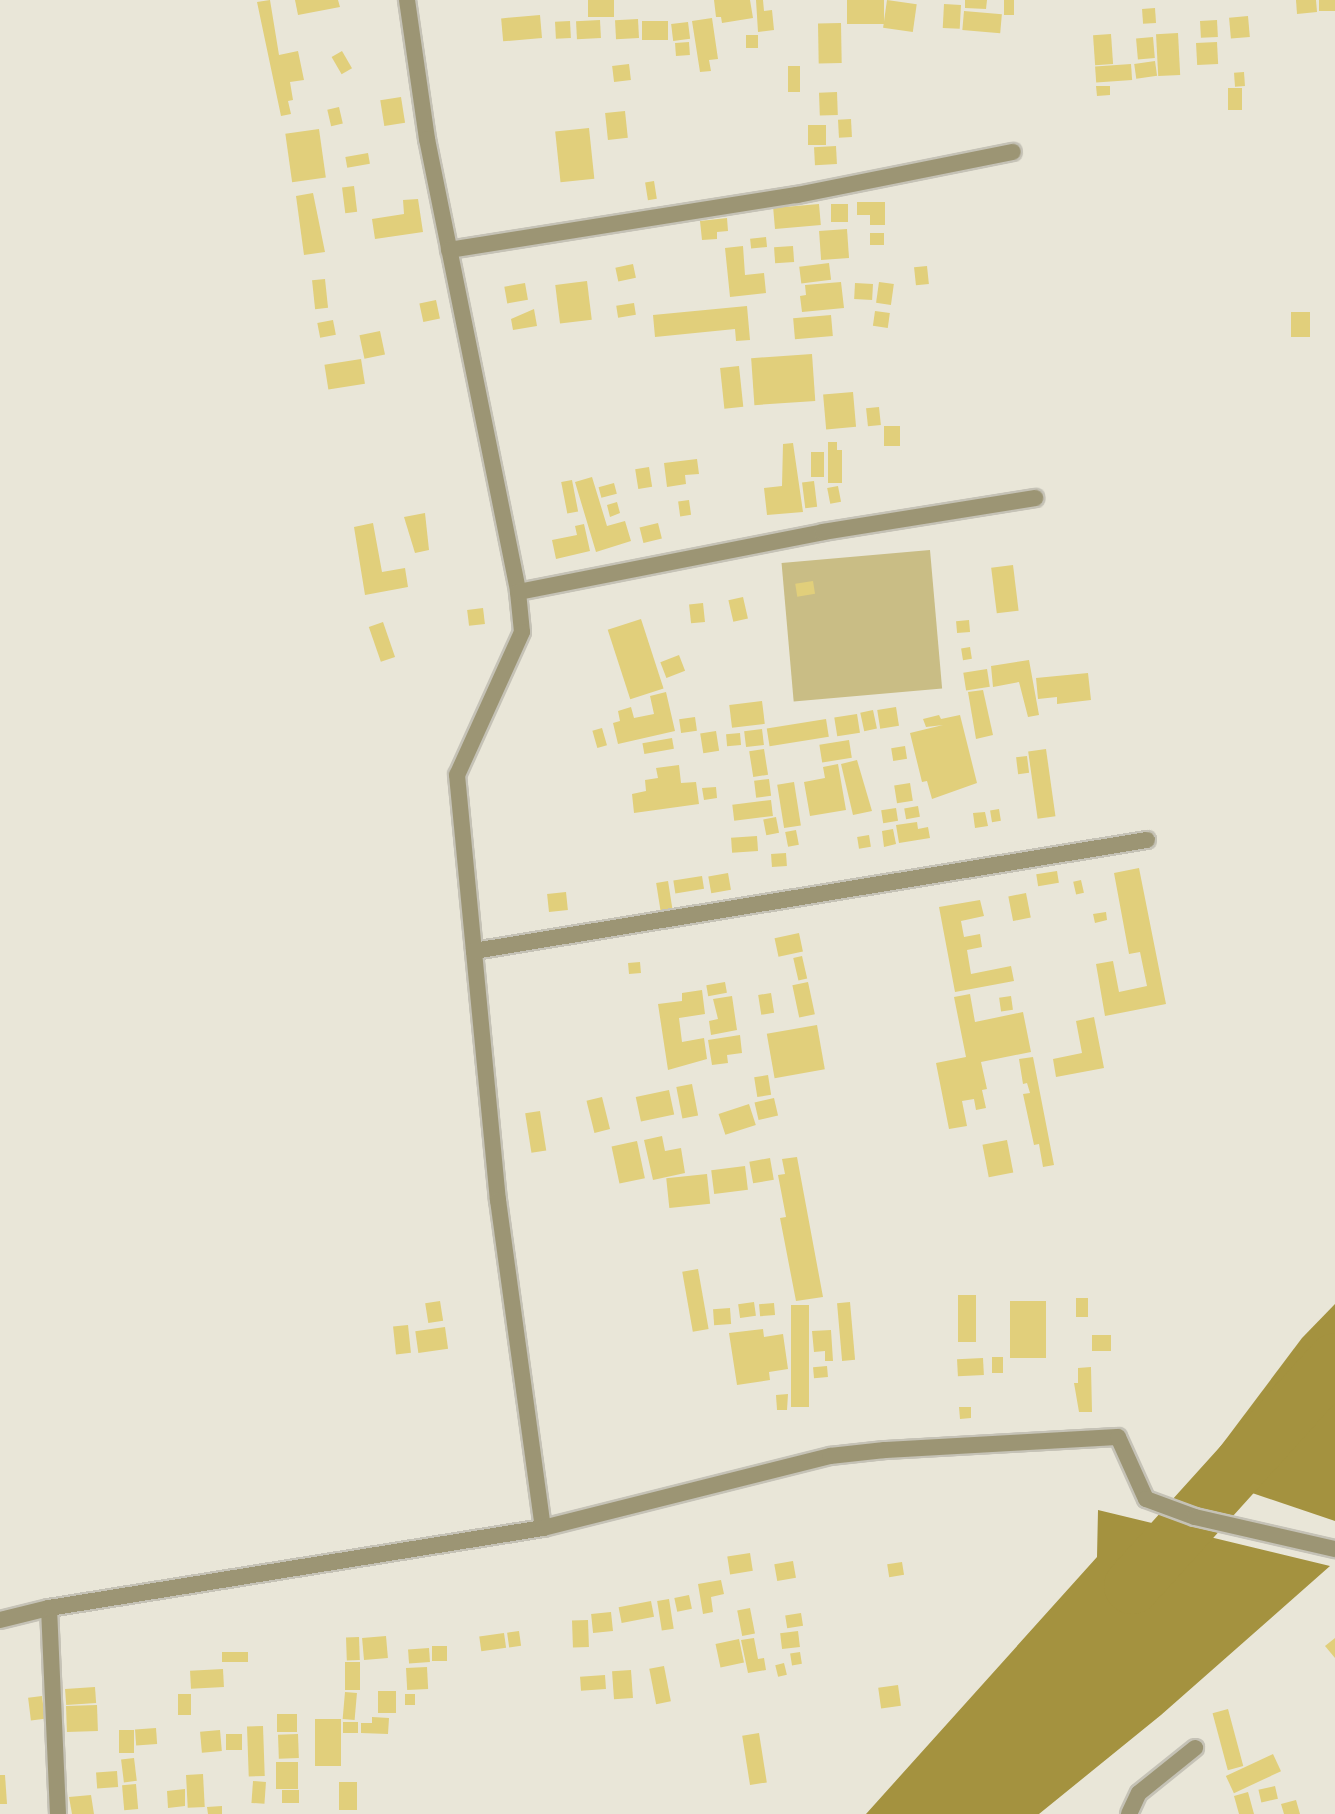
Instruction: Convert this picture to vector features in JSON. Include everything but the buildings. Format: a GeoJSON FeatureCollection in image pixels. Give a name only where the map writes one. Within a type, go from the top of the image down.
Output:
{"type":"FeatureCollection","features":[{"type":"Feature","properties":{"kind":"street"},"geometry":{"type":"LineString","coordinates":[[407,0],[427,139],[518,592],[522,632],[457,775],[498,1200],[543,1528]]}},
{"type":"Feature","properties":{"kind":"street"},"geometry":{"type":"LineString","coordinates":[[449,250],[797,195],[1013,152]]}},
{"type":"Feature","properties":{"kind":"street"},"geometry":{"type":"LineString","coordinates":[[518,592],[823,532],[1035,498]]}},
{"type":"Feature","properties":{"kind":"street"},"geometry":{"type":"LineString","coordinates":[[474,951],[1147,840]]}},
{"type":"Feature","properties":{"kind":"street"},"geometry":{"type":"LineString","coordinates":[[0,1620],[49,1608],[543,1528],[830,1456],[1118,1437],[1146,1499],[1195,1517],[1335,1549]]}},
{"type":"Feature","properties":{"kind":"street"},"geometry":{"type":"LineString","coordinates":[[49,1608],[58,1814]]}},
{"type":"Feature","properties":{"kind":"street"},"geometry":{"type":"LineString","coordinates":[[1129,1814],[1139,1793],[1195,1748]]}},
{"type":"Feature","properties":{"kind":"shaded area"},"geometry":{"type":"Polygon","coordinates":[[[930,550],[942,688],[794,701],[782,563],[930,550]]]}},
{"type":"Feature","properties":{"kind":"shaded area"},"geometry":{"type":"Polygon","coordinates":[[[1335,1304],[1335,1521],[1199,1475],[1302,1338],[1335,1304]]]}},
{"type":"Feature","properties":{"kind":"shaded area"},"geometry":{"type":"Polygon","coordinates":[[[1098,1510],[1330,1566],[1161,1715],[1039,1814],[866,1814],[1097,1557],[1098,1510]]]}},
{"type":"Feature","properties":{"kind":"waterway"},"geometry":{"type":"LineString","coordinates":[[1132,1586],[1335,1361]]}}]}
